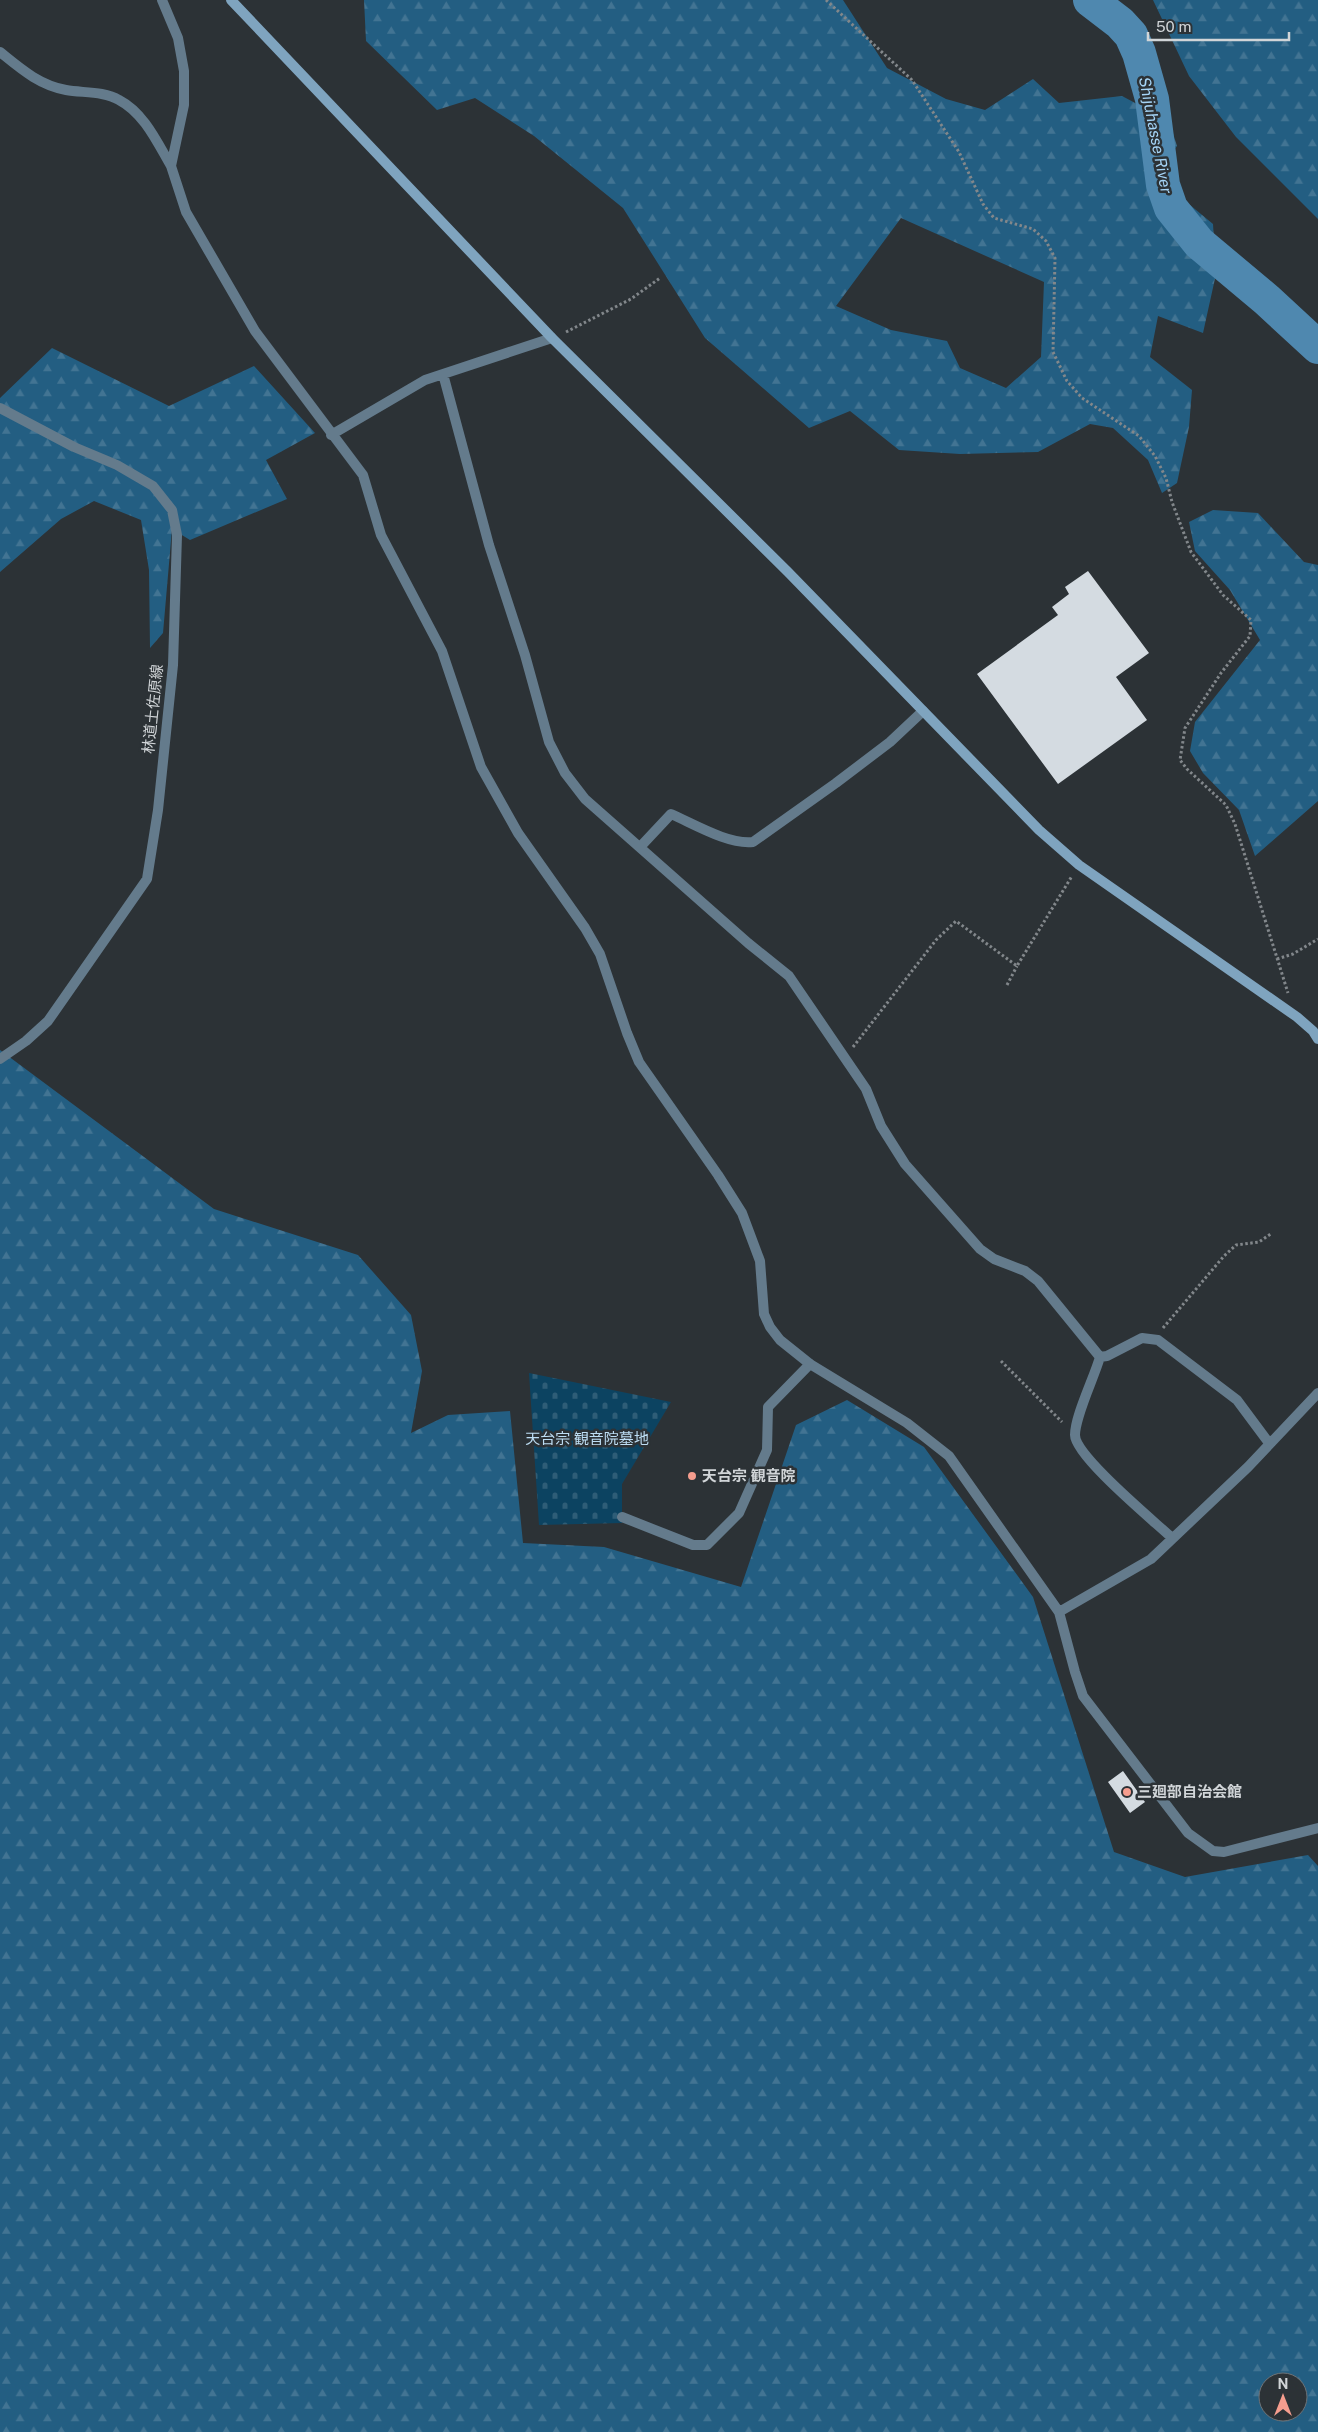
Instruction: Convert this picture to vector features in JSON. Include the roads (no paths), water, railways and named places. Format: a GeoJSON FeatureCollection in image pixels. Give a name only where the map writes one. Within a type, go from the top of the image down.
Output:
{"type":"FeatureCollection","features":[{"type":"Feature","properties":{"kind":"street"},"geometry":{"type":"LineString","coordinates":[[162,0],[178,38],[184,71],[184,104],[171,166]]}},
{"type":"Feature","properties":{"kind":"street"},"geometry":{"type":"LineString","coordinates":[[231,0],[552,338],[788,572],[1040,830],[1079,865],[1297,1017],[1313,1031],[1318,1039]]}},
{"type":"Feature","properties":{"kind":"street"},"geometry":{"type":"LineString","coordinates":[[0,52],[32,78],[48,86],[117,99],[132,109],[150,130],[171,166],[186,212],[254,331],[363,475],[381,535],[442,651],[481,767],[518,833],[585,928],[600,954],[627,1033],[640,1062],[718,1175],[742,1214],[760,1261],[764,1314],[770,1328],[780,1340],[810,1364],[907,1423],[949,1456],[1060,1612],[1083,1696],[1188,1833],[1212,1851],[1224,1852],[1318,1828]]}},
{"type":"Feature","properties":{"kind":"street"},"geometry":{"type":"LineString","coordinates":[[331,435],[425,380],[552,338]]}},
{"type":"Feature","properties":{"kind":"street"},"geometry":{"type":"LineString","coordinates":[[443,374],[489,546],[525,655],[549,742],[565,772],[585,798],[641,846],[748,944],[789,976],[866,1089],[881,1126],[905,1164],[980,1248],[994,1258],[1025,1271],[1038,1281],[1100,1357]]}},
{"type":"Feature","properties":{"kind":"street","name":"林道土佐原線"},"geometry":{"type":"LineString","coordinates":[[0,408],[74,447],[117,465],[153,486],[172,510],[176,520],[177,555],[173,665],[158,810],[147,879],[48,1020],[26,1041],[0,1058]]}},
{"type":"Feature","properties":{"kind":"street"},"geometry":{"type":"LineString","coordinates":[[641,846],[671,814],[732,840],[744,843],[753,842],[852,772],[890,742],[923,711]]}},
{"type":"Feature","properties":{"kind":"street"},"geometry":{"type":"LineString","coordinates":[[1100,1357],[1107,1356],[1142,1338],[1158,1340],[1237,1400],[1269,1443]]}},
{"type":"Feature","properties":{"kind":"street"},"geometry":{"type":"LineString","coordinates":[[1100,1357],[1075,1435],[1080,1448],[1094,1465],[1172,1538]]}},
{"type":"Feature","properties":{"kind":"street"},"geometry":{"type":"LineString","coordinates":[[622,1517],[692,1545],[707,1545],[739,1513],[767,1450],[768,1407],[810,1364]]}},
{"type":"Feature","properties":{"kind":"street"},"geometry":{"type":"LineString","coordinates":[[1060,1612],[1151,1559],[1248,1467],[1318,1393]]}},
{"type":"Feature","properties":{"kind":"waterway","name":"Shijuhasse River"},"geometry":{"type":"LineString","coordinates":[[1090,0],[1120,23],[1131,35],[1139,53],[1152,99],[1163,185],[1171,208],[1199,243],[1267,300],[1318,347]]}},
{"type":"Feature","properties":{"kind":"place","name":"天台宗 観音院"},"geometry":{"type":"Point","coordinates":[692,1476]}},
{"type":"Feature","properties":{"kind":"place","name":"三廻部自治会館"},"geometry":{"type":"Point","coordinates":[1127,1792]}},
{"type":"Feature","properties":{"kind":"park label","name":"天台宗 観音院墓地"},"geometry":{"type":"Point","coordinates":[587,1439]}}]}
